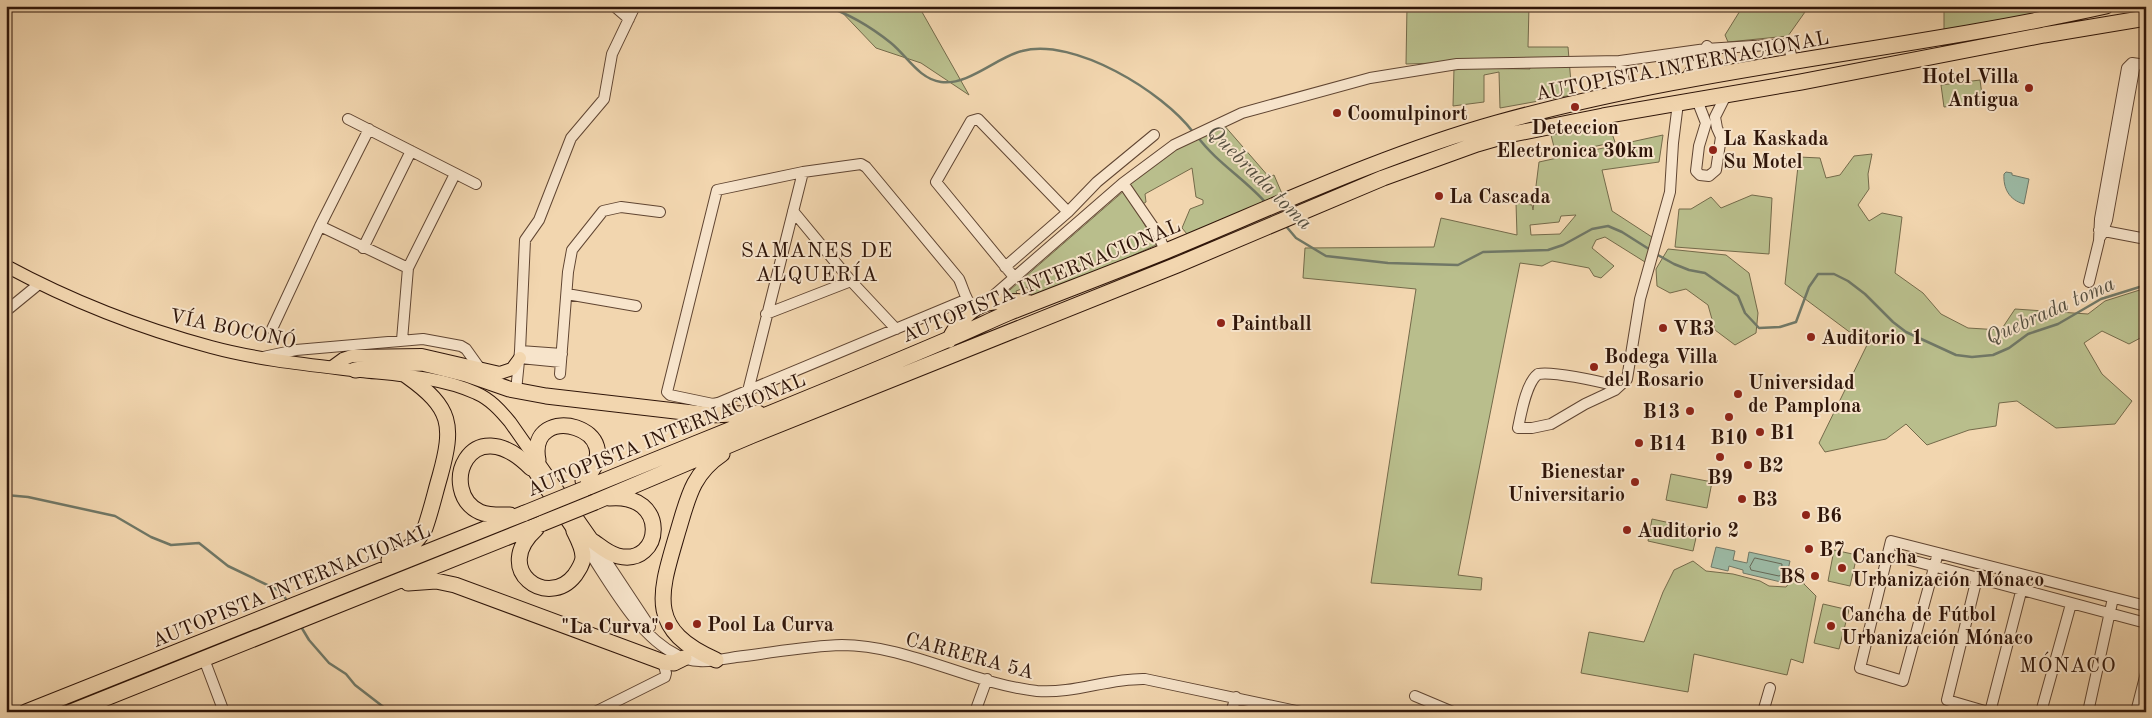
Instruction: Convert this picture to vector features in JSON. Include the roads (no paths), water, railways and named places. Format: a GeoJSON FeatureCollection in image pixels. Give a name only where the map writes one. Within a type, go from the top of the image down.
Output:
{"type":"FeatureCollection","features":[{"type":"Feature","properties":{"kind":"highway","name":"AUTOPISTA INTERNACIONAL"},"geometry":{"type":"LineString","coordinates":[[26,712],[549,504],[583,485],[781,408],[1314,190],[1446,139],[1541,112],[1626,92],[1721,74],[1944,38],[2106,6]]}},
{"type":"Feature","properties":{"kind":"highway","name":"AUTOPISTA INTERNACIONAL"},"geometry":{"type":"LineString","coordinates":[[71,712],[598,501],[753,435],[1178,265],[1429,160],[1508,134],[1801,82],[2044,35],[2146,18]]}},
{"type":"Feature","properties":{"kind":"highway"},"geometry":{"type":"LineString","coordinates":[[949,340],[974,304],[1004,301],[1035,303]]}},
{"type":"Feature","properties":{"kind":"highway"},"geometry":{"type":"LineString","coordinates":[[355,370],[395,364],[429,364],[516,391],[581,401],[710,415],[744,415],[781,408]]}},
{"type":"Feature","properties":{"kind":"highway"},"geometry":{"type":"LineString","coordinates":[[348,585],[410,547],[419,538],[427,523],[448,448],[449,432],[440,407],[427,391],[407,376]]}},
{"type":"Feature","properties":{"kind":"highway"},"geometry":{"type":"LineString","coordinates":[[522,514],[493,515],[476,510],[469,502],[460,484],[461,470],[467,458],[475,450],[491,445],[509,449],[534,464],[536,443],[541,434],[546,430],[563,426],[582,431],[594,440],[598,452],[595,466],[583,485]]}},
{"type":"Feature","properties":{"kind":"highway"},"geometry":{"type":"LineString","coordinates":[[716,660],[692,648],[677,635],[666,613],[662,588],[686,505],[697,477],[711,462],[753,435]]}},
{"type":"Feature","properties":{"kind":"highway"},"geometry":{"type":"LineString","coordinates":[[594,542],[618,556],[629,556],[639,554],[647,548],[652,540],[654,531],[650,514],[640,503],[621,498],[598,501]]}},
{"type":"Feature","properties":{"kind":"highway"},"geometry":{"type":"LineString","coordinates":[[541,524],[522,544],[519,561],[521,571],[528,579],[535,585],[546,588],[556,587],[568,582],[580,567],[582,552],[574,531]]}},
{"type":"Feature","properties":{"kind":"highway"},"geometry":{"type":"LineString","coordinates":[[377,589],[421,581],[445,582],[663,662],[674,663],[684,658]]}},
{"type":"Feature","properties":{"kind":"main road","name":"VÍA BOCONÓ"},"geometry":{"type":"LineString","coordinates":[[6,266],[39,284],[77,301],[147,328],[212,347],[260,357],[407,376],[464,388],[486,406],[501,423],[594,542]]}},
{"type":"Feature","properties":{"kind":"main road"},"geometry":{"type":"LineString","coordinates":[[332,367],[343,359],[352,356],[409,354],[429,356],[481,370],[500,373],[514,368],[520,355]]}},
{"type":"Feature","properties":{"kind":"main road","name":"VÍA BOCONÓ"},"geometry":{"type":"LineString","coordinates":[[534,464],[574,531]]}},
{"type":"Feature","properties":{"kind":"street"},"geometry":{"type":"LineString","coordinates":[[614,6],[629,20]]}},
{"type":"Feature","properties":{"kind":"street"},"geometry":{"type":"LineString","coordinates":[[516,391],[520,355],[526,240],[539,220],[571,138],[604,99],[612,54],[635,6]]}},
{"type":"Feature","properties":{"kind":"street"},"geometry":{"type":"LineString","coordinates":[[974,304],[964,291],[959,279],[866,167],[856,164],[803,172],[717,190],[667,392],[670,395],[718,404],[896,329],[974,304],[1014,277],[1123,182],[1174,145],[1242,113],[1370,78],[1457,64],[1620,62],[1707,46],[1784,44],[1789,47],[1794,63]]}},
{"type":"Feature","properties":{"kind":"street"},"geometry":{"type":"LineString","coordinates":[[1707,46],[1721,74]]}},
{"type":"Feature","properties":{"kind":"street"},"geometry":{"type":"LineString","coordinates":[[1684,81],[1707,46]]}},
{"type":"Feature","properties":{"kind":"street"},"geometry":{"type":"LineString","coordinates":[[1620,62],[1626,92]]}},
{"type":"Feature","properties":{"kind":"street"},"geometry":{"type":"LineString","coordinates":[[2089,282],[2141,64]]}},
{"type":"Feature","properties":{"kind":"street"},"geometry":{"type":"LineString","coordinates":[[1697,100],[1706,118],[1705,128],[1698,146],[1696,171],[1700,175],[1709,176],[1716,170],[1721,137],[1715,117],[1726,95]]}},
{"type":"Feature","properties":{"kind":"street"},"geometry":{"type":"LineString","coordinates":[[1615,390],[1612,385],[1604,383],[1572,377],[1538,374],[1530,385],[1518,428],[1543,427],[1615,390],[1624,383],[1629,373],[1640,299],[1670,192],[1678,103]]}},
{"type":"Feature","properties":{"kind":"street"},"geometry":{"type":"LineString","coordinates":[[348,119],[476,184]]}},
{"type":"Feature","properties":{"kind":"street"},"geometry":{"type":"LineString","coordinates":[[1014,277],[936,182],[971,122],[978,120],[1068,212]]}},
{"type":"Feature","properties":{"kind":"street"},"geometry":{"type":"LineString","coordinates":[[1705,128],[1717,128]]}},
{"type":"Feature","properties":{"kind":"street"},"geometry":{"type":"LineString","coordinates":[[272,329],[320,226],[369,129]]}},
{"type":"Feature","properties":{"kind":"street"},"geometry":{"type":"LineString","coordinates":[[1005,267],[1068,212],[1097,182],[1154,135]]}},
{"type":"Feature","properties":{"kind":"street"},"geometry":{"type":"LineString","coordinates":[[363,248],[411,151]]}},
{"type":"Feature","properties":{"kind":"street"},"geometry":{"type":"LineString","coordinates":[[748,391],[803,172]]}},
{"type":"Feature","properties":{"kind":"street"},"geometry":{"type":"LineString","coordinates":[[402,340],[408,268],[455,174]]}},
{"type":"Feature","properties":{"kind":"street"},"geometry":{"type":"LineString","coordinates":[[1123,182],[1158,234],[1165,251]]}},
{"type":"Feature","properties":{"kind":"street"},"geometry":{"type":"LineString","coordinates":[[560,374],[572,250],[603,211],[621,207],[660,212]]}},
{"type":"Feature","properties":{"kind":"street"},"geometry":{"type":"LineString","coordinates":[[793,211],[851,281],[896,329]]}},
{"type":"Feature","properties":{"kind":"street"},"geometry":{"type":"LineString","coordinates":[[320,226],[408,268]]}},
{"type":"Feature","properties":{"kind":"street"},"geometry":{"type":"LineString","coordinates":[[2100,234],[2146,239]]}},
{"type":"Feature","properties":{"kind":"street"},"geometry":{"type":"LineString","coordinates":[[766,314],[851,281]]}},
{"type":"Feature","properties":{"kind":"street"},"geometry":{"type":"LineString","coordinates":[[6,311],[39,284]]}},
{"type":"Feature","properties":{"kind":"street"},"geometry":{"type":"LineString","coordinates":[[567,294],[636,306]]}},
{"type":"Feature","properties":{"kind":"street"},"geometry":{"type":"LineString","coordinates":[[260,357],[296,350],[362,346],[402,340],[432,340],[466,350],[481,370]]}},
{"type":"Feature","properties":{"kind":"street"},"geometry":{"type":"LineString","coordinates":[[429,356],[432,340]]}},
{"type":"Feature","properties":{"kind":"street"},"geometry":{"type":"LineString","coordinates":[[520,355],[561,358]]}},
{"type":"Feature","properties":{"kind":"street","name":"CARRERA 5A"},"geometry":{"type":"LineString","coordinates":[[574,531],[641,625],[666,648],[684,658],[699,662],[816,647],[854,646],[887,651],[1014,687],[1054,691],[1125,679],[1145,678],[1301,712]]}},
{"type":"Feature","properties":{"kind":"street"},"geometry":{"type":"LineString","coordinates":[[1938,553],[1903,681],[1860,668],[1891,541],[2146,606]]}},
{"type":"Feature","properties":{"kind":"street","name":"CARRERA 5A"},"geometry":{"type":"LineString","coordinates":[[594,542],[642,615],[658,635],[682,651],[701,658],[716,660]]}},
{"type":"Feature","properties":{"kind":"street"},"geometry":{"type":"LineString","coordinates":[[1888,554],[2146,623]]}},
{"type":"Feature","properties":{"kind":"street"},"geometry":{"type":"LineString","coordinates":[[1977,578],[1947,700],[1989,712],[2025,575]]}},
{"type":"Feature","properties":{"kind":"street"},"geometry":{"type":"LineString","coordinates":[[2088,712],[2109,613],[2114,598]]}},
{"type":"Feature","properties":{"kind":"street"},"geometry":{"type":"LineString","coordinates":[[2042,712],[2071,604]]}},
{"type":"Feature","properties":{"kind":"street"},"geometry":{"type":"LineString","coordinates":[[204,658],[224,712]]}},
{"type":"Feature","properties":{"kind":"street"},"geometry":{"type":"LineString","coordinates":[[595,712],[665,677],[666,673],[663,662]]}},
{"type":"Feature","properties":{"kind":"street"},"geometry":{"type":"LineString","coordinates":[[2136,712],[2146,673]]}},
{"type":"Feature","properties":{"kind":"street"},"geometry":{"type":"LineString","coordinates":[[974,712],[987,679]]}},
{"type":"Feature","properties":{"kind":"street"},"geometry":{"type":"LineString","coordinates":[[1763,712],[1770,688]]}},
{"type":"Feature","properties":{"kind":"street"},"geometry":{"type":"LineString","coordinates":[[1415,696],[1453,712]]}},
{"type":"Feature","properties":{"kind":"street"},"geometry":{"type":"LineString","coordinates":[[1231,712],[1236,697]]}},
{"type":"Feature","properties":{"kind":"water"},"geometry":{"type":"Polygon","coordinates":[[[2006,172],[2029,179],[2024,204],[2014,200],[2008,193],[2004,179],[2006,172]]]}},
{"type":"Feature","properties":{"kind":"water"},"geometry":{"type":"Polygon","coordinates":[[[1716,547],[1735,551],[1733,560],[1747,563],[1749,552],[1790,561],[1785,583],[1743,573],[1743,570],[1729,566],[1728,571],[1711,567],[1716,547]]]}},
{"type":"Feature","properties":{"kind":"waterway","name":"Quebrada toma"},"geometry":{"type":"LineString","coordinates":[[825,6],[868,26],[897,48],[920,72],[933,80],[941,82],[962,80],[1012,54],[1022,51],[1043,49],[1066,52],[1091,60],[1116,71],[1161,100],[1193,132]]}},
{"type":"Feature","properties":{"kind":"waterway","name":"Quebrada toma"},"geometry":{"type":"LineString","coordinates":[[1197,136],[1213,154],[1266,203]]}},
{"type":"Feature","properties":{"kind":"waterway","name":"Quebrada toma"},"geometry":{"type":"LineString","coordinates":[[1285,225],[1296,238],[1326,256],[1388,263],[1458,265],[1483,252],[1548,250],[1563,245],[1592,229],[1608,226],[1622,232],[1652,251]]}},
{"type":"Feature","properties":{"kind":"waterway","name":"Quebrada toma"},"geometry":{"type":"LineString","coordinates":[[1656,254],[1689,270],[1705,273],[1738,296],[1745,313],[1759,328],[1780,327],[1796,322],[1809,287],[1818,274],[1834,274],[1848,281],[1865,294],[1893,322],[1906,332],[1956,355],[1972,357],[1993,355],[2009,348],[2028,334],[2058,324],[2101,299],[2146,285]]}},
{"type":"Feature","properties":{"kind":"waterway"},"geometry":{"type":"LineString","coordinates":[[6,495],[28,497],[115,516],[151,537],[171,545],[199,543],[228,566],[282,592],[288,603]]}},
{"type":"Feature","properties":{"kind":"waterway"},"geometry":{"type":"LineString","coordinates":[[300,625],[309,640],[329,663],[346,674],[355,685],[390,712]]}},
{"type":"Feature","properties":{"kind":"place","name":"Hotel Villa Antigua"},"geometry":{"type":"Point","coordinates":[2029,88]}},
{"type":"Feature","properties":{"kind":"place","name":"Deteccion Electronica 30km"},"geometry":{"type":"Point","coordinates":[1575,107]}},
{"type":"Feature","properties":{"kind":"place","name":"Coomulpinort"},"geometry":{"type":"Point","coordinates":[1337,113]}},
{"type":"Feature","properties":{"kind":"place","name":"La Kaskada Su Motel"},"geometry":{"type":"Point","coordinates":[1713,150]}},
{"type":"Feature","properties":{"kind":"place","name":"La Cascada"},"geometry":{"type":"Point","coordinates":[1439,196]}},
{"type":"Feature","properties":{"kind":"place","name":"Paintball"},"geometry":{"type":"Point","coordinates":[1221,323]}},
{"type":"Feature","properties":{"kind":"place","name":"VR3"},"geometry":{"type":"Point","coordinates":[1663,328]}},
{"type":"Feature","properties":{"kind":"place","name":"Auditorio 1"},"geometry":{"type":"Point","coordinates":[1811,337]}},
{"type":"Feature","properties":{"kind":"place","name":"Bodega Villa del Rosario"},"geometry":{"type":"Point","coordinates":[1594,367]}},
{"type":"Feature","properties":{"kind":"place","name":"Universidad de Pamplona"},"geometry":{"type":"Point","coordinates":[1738,394]}},
{"type":"Feature","properties":{"kind":"place","name":"B13"},"geometry":{"type":"Point","coordinates":[1690,411]}},
{"type":"Feature","properties":{"kind":"place","name":"B10"},"geometry":{"type":"Point","coordinates":[1729,417]}},
{"type":"Feature","properties":{"kind":"place","name":"B1"},"geometry":{"type":"Point","coordinates":[1760,432]}},
{"type":"Feature","properties":{"kind":"place","name":"B14"},"geometry":{"type":"Point","coordinates":[1639,443]}},
{"type":"Feature","properties":{"kind":"place","name":"B9"},"geometry":{"type":"Point","coordinates":[1720,457]}},
{"type":"Feature","properties":{"kind":"place","name":"B2"},"geometry":{"type":"Point","coordinates":[1748,465]}},
{"type":"Feature","properties":{"kind":"place","name":"Bienestar Universitario"},"geometry":{"type":"Point","coordinates":[1635,482]}},
{"type":"Feature","properties":{"kind":"place","name":"B3"},"geometry":{"type":"Point","coordinates":[1742,499]}},
{"type":"Feature","properties":{"kind":"place","name":"B6"},"geometry":{"type":"Point","coordinates":[1806,515]}},
{"type":"Feature","properties":{"kind":"place","name":"Auditorio 2"},"geometry":{"type":"Point","coordinates":[1627,530]}},
{"type":"Feature","properties":{"kind":"place","name":"B7"},"geometry":{"type":"Point","coordinates":[1809,549]}},
{"type":"Feature","properties":{"kind":"place","name":"Cancha Urbanización Mónaco"},"geometry":{"type":"Point","coordinates":[1842,568]}},
{"type":"Feature","properties":{"kind":"place","name":"B8"},"geometry":{"type":"Point","coordinates":[1815,576]}},
{"type":"Feature","properties":{"kind":"place","name":"Pool La Curva"},"geometry":{"type":"Point","coordinates":[697,624]}},
{"type":"Feature","properties":{"kind":"place","name":"\"La Curva\""},"geometry":{"type":"Point","coordinates":[669,626]}},
{"type":"Feature","properties":{"kind":"place","name":"Cancha de Fútbol Urbanización Mónaco"},"geometry":{"type":"Point","coordinates":[1831,626]}},
{"type":"Feature","properties":{"kind":"district","name":"SAMANES DE ALQUERÍA"},"geometry":{"type":"Point","coordinates":[817,262]}},
{"type":"Feature","properties":{"kind":"district","name":"MÓNACO"},"geometry":{"type":"Point","coordinates":[2068,665]}}]}
